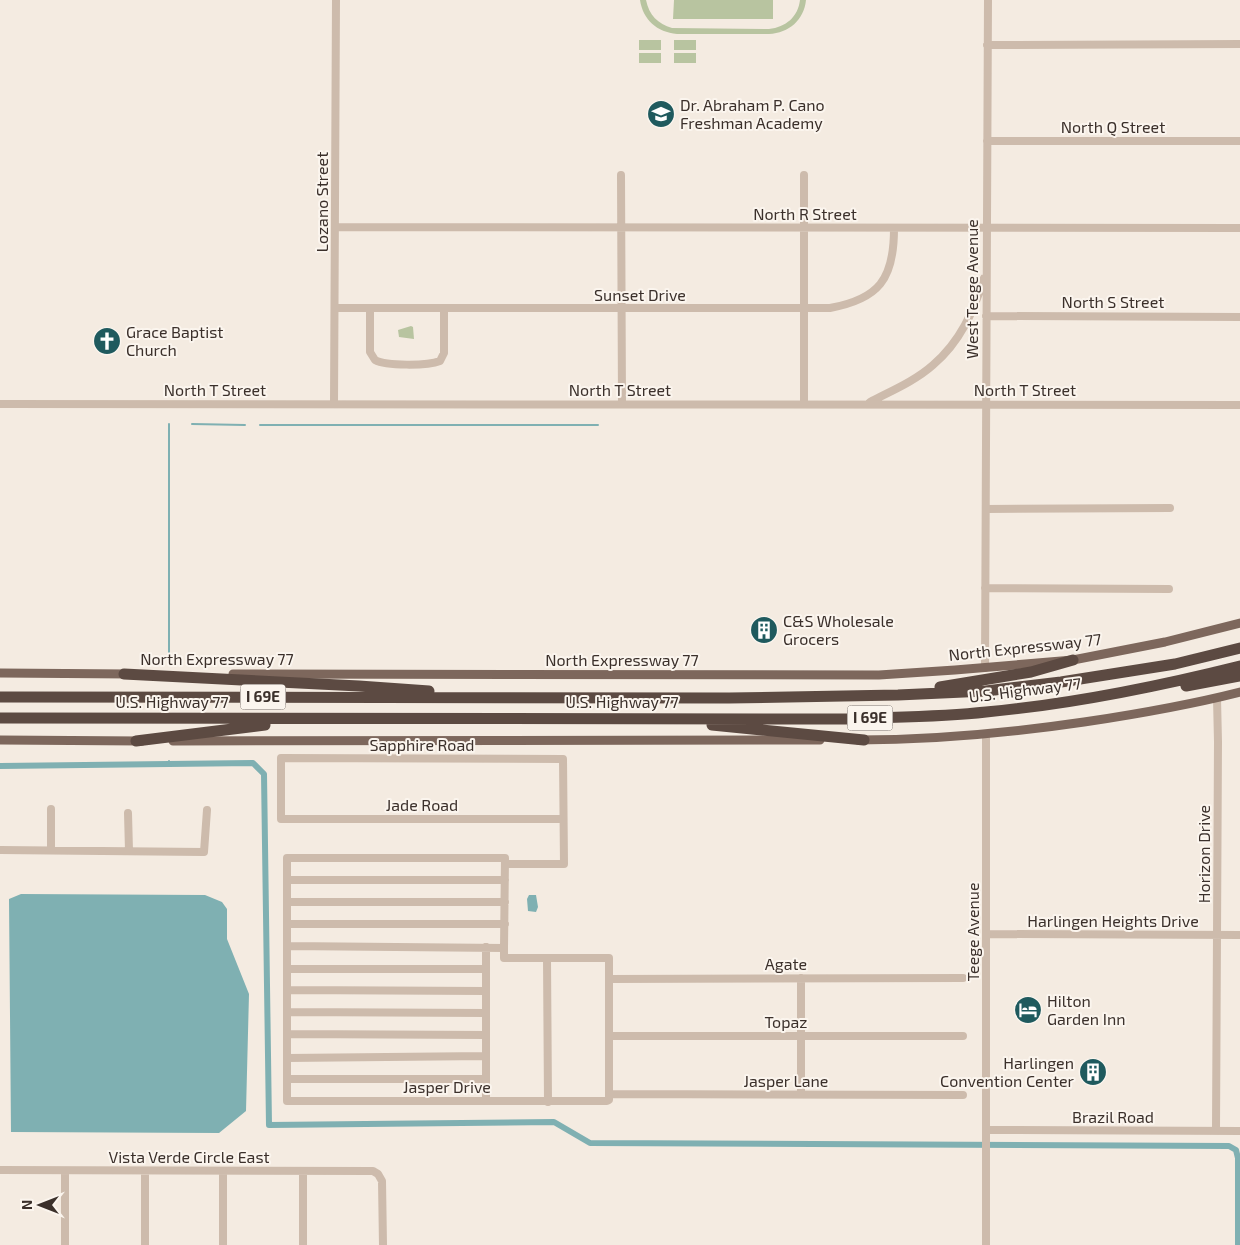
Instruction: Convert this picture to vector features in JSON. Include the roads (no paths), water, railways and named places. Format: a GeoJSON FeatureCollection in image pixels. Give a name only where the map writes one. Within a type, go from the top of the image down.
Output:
{"type":"FeatureCollection","features":[{"type":"Feature","properties":{"kind":"highway"},"geometry":{"type":"LineString","coordinates":[[1151,667],[1164,660],[1240,640]]}},
{"type":"Feature","properties":{"kind":"highway","name":"U.S. Highway 77"},"geometry":{"type":"LineString","coordinates":[[0,697],[729,698],[898,696],[986,691],[1061,682],[1175,664],[1240,648]]}},
{"type":"Feature","properties":{"kind":"highway"},"geometry":{"type":"LineString","coordinates":[[898,696],[1031,672],[1073,660]]}},
{"type":"Feature","properties":{"kind":"highway","name":"U.S. Highway 77"},"geometry":{"type":"LineString","coordinates":[[0,718],[849,719],[916,717],[986,712],[1144,689],[1240,666]]}},
{"type":"Feature","properties":{"kind":"highway"},"geometry":{"type":"LineString","coordinates":[[124,674],[359,686],[525,698]]}},
{"type":"Feature","properties":{"kind":"highway"},"geometry":{"type":"LineString","coordinates":[[1144,689],[1185,686],[1240,676]]}},
{"type":"Feature","properties":{"kind":"highway"},"geometry":{"type":"LineString","coordinates":[[136,741],[259,725],[381,718]]}},
{"type":"Feature","properties":{"kind":"highway"},"geometry":{"type":"LineString","coordinates":[[593,718],[707,724],[864,740]]}},
{"type":"Feature","properties":{"kind":"main road","name":"North Expressway 77"},"geometry":{"type":"LineString","coordinates":[[0,673],[880,675],[1073,660],[1165,642],[1240,623]]}},
{"type":"Feature","properties":{"kind":"main road"},"geometry":{"type":"LineString","coordinates":[[0,740],[864,740],[942,738],[1031,730],[1130,715],[1240,692]]}},
{"type":"Feature","properties":{"kind":"street","name":"Lozano Street"},"geometry":{"type":"LineString","coordinates":[[334,404],[336,0]]}},
{"type":"Feature","properties":{"kind":"street","name":"West Teege Avenue"},"geometry":{"type":"LineString","coordinates":[[985,668],[988,0]]}},
{"type":"Feature","properties":{"kind":"street"},"geometry":{"type":"LineString","coordinates":[[987,45],[1240,44]]}},
{"type":"Feature","properties":{"kind":"street","name":"North Q Street"},"geometry":{"type":"LineString","coordinates":[[987,141],[1240,141]]}},
{"type":"Feature","properties":{"kind":"street"},"geometry":{"type":"LineString","coordinates":[[621,174],[622,404]]}},
{"type":"Feature","properties":{"kind":"street"},"geometry":{"type":"LineString","coordinates":[[804,175],[804,404]]}},
{"type":"Feature","properties":{"kind":"street","name":"North R Street"},"geometry":{"type":"LineString","coordinates":[[335,227],[1240,228]]}},
{"type":"Feature","properties":{"kind":"street","name":"Sunset Drive"},"geometry":{"type":"LineString","coordinates":[[335,308],[830,308],[848,305],[868,296],[880,285],[888,269],[893,252],[894,229]]}},
{"type":"Feature","properties":{"kind":"street"},"geometry":{"type":"LineString","coordinates":[[867,404],[909,382],[933,365],[948,349],[968,321],[977,300],[986,269]]}},
{"type":"Feature","properties":{"kind":"street"},"geometry":{"type":"LineString","coordinates":[[370,308],[370,352],[374,360],[385,364],[430,364],[440,361],[444,353],[444,308]]}},
{"type":"Feature","properties":{"kind":"street","name":"North S Street"},"geometry":{"type":"LineString","coordinates":[[986,316],[1240,316]]}},
{"type":"Feature","properties":{"kind":"street","name":"North T Street"},"geometry":{"type":"LineString","coordinates":[[0,404],[1240,405]]}},
{"type":"Feature","properties":{"kind":"street"},"geometry":{"type":"LineString","coordinates":[[986,509],[1170,508]]}},
{"type":"Feature","properties":{"kind":"street"},"geometry":{"type":"LineString","coordinates":[[985,588],[1169,589]]}},
{"type":"Feature","properties":{"kind":"street","name":"Horizon Drive"},"geometry":{"type":"LineString","coordinates":[[1216,1130],[1217,698]]}},
{"type":"Feature","properties":{"kind":"street","name":"Teege Avenue"},"geometry":{"type":"LineString","coordinates":[[986,734],[986,1245]]}},
{"type":"Feature","properties":{"kind":"street","name":"Sapphire Road"},"geometry":{"type":"LineString","coordinates":[[281,819],[282,758],[563,759],[563,819]]}},
{"type":"Feature","properties":{"kind":"street"},"geometry":{"type":"LineString","coordinates":[[51,809],[51,849]]}},
{"type":"Feature","properties":{"kind":"street"},"geometry":{"type":"LineString","coordinates":[[0,850],[204,852],[207,810]]}},
{"type":"Feature","properties":{"kind":"street"},"geometry":{"type":"LineString","coordinates":[[128,813],[129,851]]}},
{"type":"Feature","properties":{"kind":"street","name":"Jade Road"},"geometry":{"type":"LineString","coordinates":[[281,819],[563,819]]}},
{"type":"Feature","properties":{"kind":"street"},"geometry":{"type":"LineString","coordinates":[[505,864],[564,864],[563,819]]}},
{"type":"Feature","properties":{"kind":"street"},"geometry":{"type":"LineString","coordinates":[[486,1079],[287,1079],[287,858],[505,858],[504,958],[609,958],[608,1098]]}},
{"type":"Feature","properties":{"kind":"street"},"geometry":{"type":"LineString","coordinates":[[287,880],[505,880]]}},
{"type":"Feature","properties":{"kind":"street"},"geometry":{"type":"LineString","coordinates":[[287,902],[505,902]]}},
{"type":"Feature","properties":{"kind":"street"},"geometry":{"type":"LineString","coordinates":[[287,924],[504,924]]}},
{"type":"Feature","properties":{"kind":"street","name":"Harlingen Heights Drive"},"geometry":{"type":"LineString","coordinates":[[986,934],[1240,936]]}},
{"type":"Feature","properties":{"kind":"street"},"geometry":{"type":"LineString","coordinates":[[287,946],[504,948]]}},
{"type":"Feature","properties":{"kind":"street"},"geometry":{"type":"LineString","coordinates":[[486,948],[486,1100]]}},
{"type":"Feature","properties":{"kind":"street"},"geometry":{"type":"LineString","coordinates":[[547,958],[548,1102]]}},
{"type":"Feature","properties":{"kind":"street"},"geometry":{"type":"LineString","coordinates":[[287,968],[486,969]]}},
{"type":"Feature","properties":{"kind":"street"},"geometry":{"type":"LineString","coordinates":[[801,978],[801,1094]]}},
{"type":"Feature","properties":{"kind":"street","name":"Agate"},"geometry":{"type":"LineString","coordinates":[[610,979],[964,978]]}},
{"type":"Feature","properties":{"kind":"street"},"geometry":{"type":"LineString","coordinates":[[287,990],[486,991]]}},
{"type":"Feature","properties":{"kind":"street"},"geometry":{"type":"LineString","coordinates":[[287,1012],[486,1013]]}},
{"type":"Feature","properties":{"kind":"street"},"geometry":{"type":"LineString","coordinates":[[287,1034],[486,1035]]}},
{"type":"Feature","properties":{"kind":"street","name":"Topaz"},"geometry":{"type":"LineString","coordinates":[[609,1036],[963,1036]]}},
{"type":"Feature","properties":{"kind":"street"},"geometry":{"type":"LineString","coordinates":[[287,1058],[486,1056]]}},
{"type":"Feature","properties":{"kind":"street","name":"Jasper Drive"},"geometry":{"type":"LineString","coordinates":[[287,1079],[287,1101],[486,1100],[548,1102],[608,1098]]}},
{"type":"Feature","properties":{"kind":"street","name":"Jasper Lane"},"geometry":{"type":"LineString","coordinates":[[608,1098],[801,1094],[963,1095]]}},
{"type":"Feature","properties":{"kind":"street","name":"Brazil Road"},"geometry":{"type":"LineString","coordinates":[[987,1132],[1240,1131]]}},
{"type":"Feature","properties":{"kind":"street","name":"Vista Verde Circle East"},"geometry":{"type":"LineString","coordinates":[[0,1170],[372,1171],[378,1174],[382,1181],[383,1245]]}},
{"type":"Feature","properties":{"kind":"street"},"geometry":{"type":"LineString","coordinates":[[65,1171],[65,1245]]}},
{"type":"Feature","properties":{"kind":"street"},"geometry":{"type":"LineString","coordinates":[[144,1171],[144,1245]]}},
{"type":"Feature","properties":{"kind":"street"},"geometry":{"type":"LineString","coordinates":[[223,1171],[223,1245]]}},
{"type":"Feature","properties":{"kind":"street"},"geometry":{"type":"LineString","coordinates":[[303,1171],[303,1245]]}},
{"type":"Feature","properties":{"kind":"water"},"geometry":{"type":"Polygon","coordinates":[[[21,894],[205,895],[222,902],[227,909],[227,939],[249,994],[246,1111],[219,1133],[11,1132],[9,899],[21,894]]]}},
{"type":"Feature","properties":{"kind":"water"},"geometry":{"type":"Polygon","coordinates":[[[529,895],[536,895],[538,907],[536,912],[528,911],[527,899],[529,895]]]}},
{"type":"Feature","properties":{"kind":"waterway"},"geometry":{"type":"LineString","coordinates":[[169,424],[169,661]]}},
{"type":"Feature","properties":{"kind":"waterway"},"geometry":{"type":"LineString","coordinates":[[192,424],[245,425]]}},
{"type":"Feature","properties":{"kind":"waterway"},"geometry":{"type":"LineString","coordinates":[[260,425],[598,425]]}},
{"type":"Feature","properties":{"kind":"waterway"},"geometry":{"type":"LineString","coordinates":[[0,766],[253,763],[264,774],[269,1125],[554,1122],[590,1143],[1229,1146],[1236,1150],[1238,1158],[1238,1245]]}},
{"type":"Feature","properties":{"kind":"place","name":"Dr. Abraham P. Cano Freshman Academy"},"geometry":{"type":"Point","coordinates":[661,114]}},
{"type":"Feature","properties":{"kind":"place","name":"Grace Baptist Church"},"geometry":{"type":"Point","coordinates":[107,341]}},
{"type":"Feature","properties":{"kind":"place","name":"C&S Wholesale Grocers"},"geometry":{"type":"Point","coordinates":[764,630]}},
{"type":"Feature","properties":{"kind":"place","name":"Hilton Garden Inn"},"geometry":{"type":"Point","coordinates":[1028,1010]}},
{"type":"Feature","properties":{"kind":"place","name":"Harlingen Convention Center"},"geometry":{"type":"Point","coordinates":[1093,1072]}}]}
